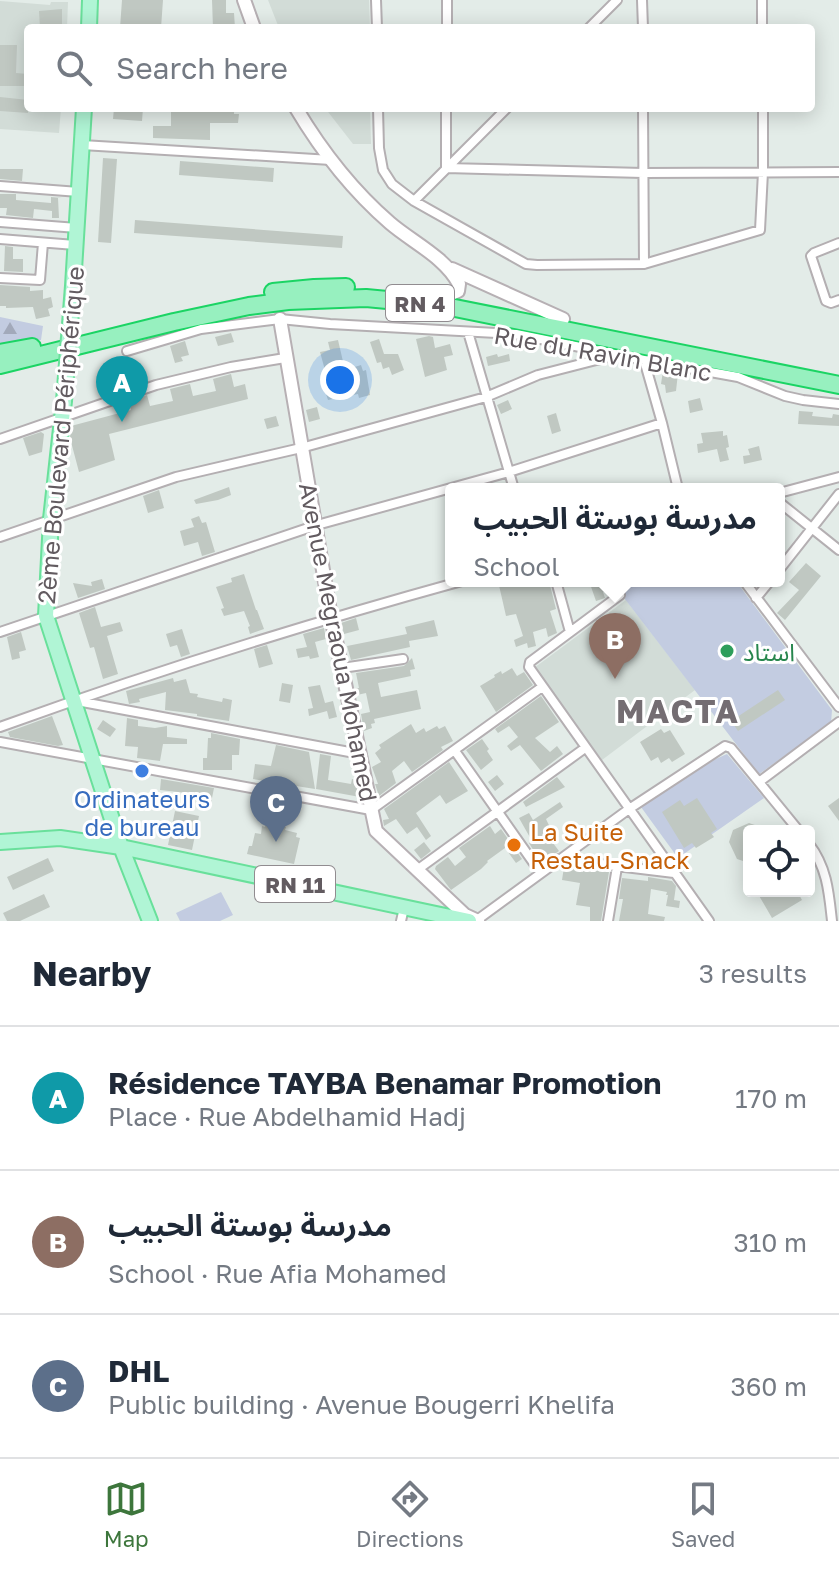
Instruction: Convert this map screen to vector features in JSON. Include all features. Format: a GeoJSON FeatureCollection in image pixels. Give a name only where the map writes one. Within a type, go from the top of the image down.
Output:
{"type":"FeatureCollection","features":[{"type":"Feature","properties":{"kind":"highway","name":"RN 4"},"geometry":{"type":"LineString","coordinates":[[0,353],[248,295],[352,287],[439,295],[839,374]]}},
{"type":"Feature","properties":{"kind":"highway","name":"RN 4"},"geometry":{"type":"LineString","coordinates":[[0,365],[249,306],[366,298],[440,305],[839,385]]}},
{"type":"Feature","properties":{"kind":"main road"},"geometry":{"type":"LineString","coordinates":[[89,24],[90,0]]}},
{"type":"Feature","properties":{"kind":"main road","name":"2ème Boulevard Périphérique"},"geometry":{"type":"LineString","coordinates":[[84,112],[46,616],[121,847],[150,921]]}},
{"type":"Feature","properties":{"kind":"main road","name":"RN 11"},"geometry":{"type":"LineString","coordinates":[[0,842],[60,838],[121,847],[402,915],[469,921]]}},
{"type":"Feature","properties":{"kind":"street"},"geometry":{"type":"LineString","coordinates":[[244,0],[253,24]]}},
{"type":"Feature","properties":{"kind":"street"},"geometry":{"type":"LineString","coordinates":[[376,0],[377,24]]}},
{"type":"Feature","properties":{"kind":"street"},"geometry":{"type":"LineString","coordinates":[[447,0],[447,24]]}},
{"type":"Feature","properties":{"kind":"street"},"geometry":{"type":"LineString","coordinates":[[593,24],[617,0]]}},
{"type":"Feature","properties":{"kind":"street"},"geometry":{"type":"LineString","coordinates":[[642,0],[643,24]]}},
{"type":"Feature","properties":{"kind":"street"},"geometry":{"type":"LineString","coordinates":[[762,0],[762,24]]}},
{"type":"Feature","properties":{"kind":"street"},"geometry":{"type":"LineString","coordinates":[[299,112],[331,160],[369,203],[445,266],[458,281],[460,287],[454,294],[439,295]]}},
{"type":"Feature","properties":{"kind":"street"},"geometry":{"type":"LineString","coordinates":[[378,112],[383,170],[392,184],[414,201],[526,264],[537,265],[644,264],[760,230],[763,112]]}},
{"type":"Feature","properties":{"kind":"street"},"geometry":{"type":"LineString","coordinates":[[446,112],[446,168]]}},
{"type":"Feature","properties":{"kind":"street"},"geometry":{"type":"LineString","coordinates":[[414,201],[503,112]]}},
{"type":"Feature","properties":{"kind":"street"},"geometry":{"type":"LineString","coordinates":[[643,112],[644,264]]}},
{"type":"Feature","properties":{"kind":"street"},"geometry":{"type":"LineString","coordinates":[[82,145],[331,160]]}},
{"type":"Feature","properties":{"kind":"street"},"geometry":{"type":"LineString","coordinates":[[446,168],[643,173],[839,172]]}},
{"type":"Feature","properties":{"kind":"street"},"geometry":{"type":"LineString","coordinates":[[0,186],[79,192]]}},
{"type":"Feature","properties":{"kind":"street"},"geometry":{"type":"LineString","coordinates":[[0,222],[77,228]]}},
{"type":"Feature","properties":{"kind":"street"},"geometry":{"type":"LineString","coordinates":[[0,239],[75,245]]}},
{"type":"Feature","properties":{"kind":"street"},"geometry":{"type":"LineString","coordinates":[[0,278],[40,280],[43,243]]}},
{"type":"Feature","properties":{"kind":"street"},"geometry":{"type":"LineString","coordinates":[[839,243],[811,256],[826,301],[839,300]]}},
{"type":"Feature","properties":{"kind":"street"},"geometry":{"type":"LineString","coordinates":[[445,266],[563,319]]}},
{"type":"Feature","properties":{"kind":"street","name":"Rue du Ravin Blanc"},"geometry":{"type":"LineString","coordinates":[[127,351],[201,329],[280,319],[516,334],[738,377],[785,396],[839,404]]}},
{"type":"Feature","properties":{"kind":"street","name":"Avenue Megraoua Mohamed"},"geometry":{"type":"LineString","coordinates":[[280,319],[331,617],[376,831],[465,915],[477,921]]}},
{"type":"Feature","properties":{"kind":"street"},"geometry":{"type":"LineString","coordinates":[[468,332],[512,483]]}},
{"type":"Feature","properties":{"kind":"street"},"geometry":{"type":"LineString","coordinates":[[0,537],[176,477],[301,448],[486,397],[538,375],[616,355]]}},
{"type":"Feature","properties":{"kind":"street"},"geometry":{"type":"LineString","coordinates":[[0,439],[156,385],[285,358]]}},
{"type":"Feature","properties":{"kind":"street"},"geometry":{"type":"LineString","coordinates":[[644,360],[677,483]]}},
{"type":"Feature","properties":{"kind":"street"},"geometry":{"type":"LineString","coordinates":[[469,483],[662,423]]}},
{"type":"Feature","properties":{"kind":"street"},"geometry":{"type":"LineString","coordinates":[[785,491],[839,477]]}},
{"type":"Feature","properties":{"kind":"street"},"geometry":{"type":"LineString","coordinates":[[0,632],[317,525],[445,490]]}},
{"type":"Feature","properties":{"kind":"street"},"geometry":{"type":"LineString","coordinates":[[785,563],[839,494]]}},
{"type":"Feature","properties":{"kind":"street"},"geometry":{"type":"LineString","coordinates":[[785,507],[839,550]]}},
{"type":"Feature","properties":{"kind":"street"},"geometry":{"type":"LineString","coordinates":[[0,727],[73,700],[331,617],[445,586]]}},
{"type":"Feature","properties":{"kind":"street"},"geometry":{"type":"LineString","coordinates":[[558,587],[570,632]]}},
{"type":"Feature","properties":{"kind":"street"},"geometry":{"type":"LineString","coordinates":[[748,587],[839,707]]}},
{"type":"Feature","properties":{"kind":"street"},"geometry":{"type":"LineString","coordinates":[[756,598],[765,587]]}},
{"type":"Feature","properties":{"kind":"street"},"geometry":{"type":"LineString","coordinates":[[620,595],[529,664],[542,687],[709,921]]}},
{"type":"Feature","properties":{"kind":"street"},"geometry":{"type":"LineString","coordinates":[[342,668],[403,659]]}},
{"type":"Feature","properties":{"kind":"street"},"geometry":{"type":"LineString","coordinates":[[0,742],[371,810],[542,687]]}},
{"type":"Feature","properties":{"kind":"street"},"geometry":{"type":"LineString","coordinates":[[73,700],[360,754]]}},
{"type":"Feature","properties":{"kind":"street"},"geometry":{"type":"LineString","coordinates":[[759,782],[839,722]]}},
{"type":"Feature","properties":{"kind":"street"},"geometry":{"type":"LineString","coordinates":[[477,921],[629,809],[725,746],[731,748],[794,825]]}},
{"type":"Feature","properties":{"kind":"street"},"geometry":{"type":"LineString","coordinates":[[417,870],[585,748]]}},
{"type":"Feature","properties":{"kind":"street"},"geometry":{"type":"LineString","coordinates":[[455,751],[540,872]]}},
{"type":"Feature","properties":{"kind":"street"},"geometry":{"type":"LineString","coordinates":[[815,854],[828,883],[832,921]]}},
{"type":"Feature","properties":{"kind":"street"},"geometry":{"type":"LineString","coordinates":[[559,859],[674,873]]}},
{"type":"Feature","properties":{"kind":"street"},"geometry":{"type":"LineString","coordinates":[[608,921],[617,867]]}},
{"type":"Feature","properties":{"kind":"shaded area"},"geometry":{"type":"Polygon","coordinates":[[[268,0],[369,0],[370,24],[277,24],[268,0]]]}},
{"type":"Feature","properties":{"kind":"shaded area"},"geometry":{"type":"Polygon","coordinates":[[[0,1],[50,5],[51,2],[68,2],[67,24],[24,24],[24,112],[61,112],[59,133],[0,129],[0,1]]]}},
{"type":"Feature","properties":{"kind":"shaded area"},"geometry":{"type":"Polygon","coordinates":[[[328,112],[370,112],[371,144],[353,144],[328,112]]]}},
{"type":"Feature","properties":{"kind":"shaded area"},"geometry":{"type":"Polygon","coordinates":[[[626,600],[695,690],[602,760],[534,668],[626,600]]]}},
{"type":"Feature","properties":{"kind":"green space"},"geometry":{"type":"Polygon","coordinates":[[[0,317],[43,326],[41,340],[0,347],[0,317]]]}},
{"type":"Feature","properties":{"kind":"green space","name":"استاد"},"geometry":{"type":"Polygon","coordinates":[[[622,587],[740,587],[832,710],[831,723],[759,774],[618,590],[622,587]]]}},
{"type":"Feature","properties":{"kind":"green space"},"geometry":{"type":"Polygon","coordinates":[[[727,754],[764,798],[678,858],[641,807],[700,766],[727,754]]]}},
{"type":"Feature","properties":{"kind":"green space"},"geometry":{"type":"Polygon","coordinates":[[[221,892],[233,915],[220,921],[180,921],[176,913],[221,892]]]}},
{"type":"Feature","properties":{"kind":"building"},"geometry":{"type":"Polygon","coordinates":[[[122,0],[163,0],[161,24],[120,24],[122,0]]]}},
{"type":"Feature","properties":{"kind":"building"},"geometry":{"type":"Polygon","coordinates":[[[212,0],[226,0],[226,13],[234,13],[235,24],[213,24],[212,0]]]}},
{"type":"Feature","properties":{"kind":"building"},"geometry":{"type":"Polygon","coordinates":[[[62,9],[62,24],[40,24],[39,11],[62,9]]]}},
{"type":"Feature","properties":{"kind":"building"},"geometry":{"type":"Polygon","coordinates":[[[0,45],[17,45],[16,73],[24,74],[24,86],[0,86],[0,45]]]}},
{"type":"Feature","properties":{"kind":"building"},"geometry":{"type":"Polygon","coordinates":[[[0,97],[24,100],[24,112],[28,113],[0,111],[0,97]]]}},
{"type":"Feature","properties":{"kind":"building"},"geometry":{"type":"Polygon","coordinates":[[[114,112],[143,112],[142,121],[113,119],[114,112]]]}},
{"type":"Feature","properties":{"kind":"building"},"geometry":{"type":"Polygon","coordinates":[[[171,112],[239,114],[238,123],[210,123],[210,140],[153,138],[153,126],[171,126],[171,112]]]}},
{"type":"Feature","properties":{"kind":"building"},"geometry":{"type":"Polygon","coordinates":[[[103,158],[117,159],[111,243],[98,242],[103,158]]]}},
{"type":"Feature","properties":{"kind":"building"},"geometry":{"type":"Polygon","coordinates":[[[180,161],[274,168],[273,182],[179,175],[180,161]]]}},
{"type":"Feature","properties":{"kind":"building"},"geometry":{"type":"Polygon","coordinates":[[[0,169],[23,169],[22,181],[0,179],[0,169]]]}},
{"type":"Feature","properties":{"kind":"building"},"geometry":{"type":"Polygon","coordinates":[[[0,194],[16,194],[16,200],[51,203],[51,197],[62,198],[58,198],[59,218],[52,218],[52,211],[34,209],[33,218],[6,215],[7,208],[0,208],[0,194]]]}},
{"type":"Feature","properties":{"kind":"building"},"geometry":{"type":"Polygon","coordinates":[[[135,220],[343,236],[342,248],[134,233],[135,220]]]}},
{"type":"Feature","properties":{"kind":"building"},"geometry":{"type":"Polygon","coordinates":[[[5,246],[13,247],[13,259],[23,259],[23,272],[4,271],[5,246]]]}},
{"type":"Feature","properties":{"kind":"building"},"geometry":{"type":"Polygon","coordinates":[[[0,285],[30,287],[30,291],[43,290],[43,299],[51,297],[53,307],[48,309],[50,316],[36,319],[33,307],[0,306],[0,285]]]}},
{"type":"Feature","properties":{"kind":"building"},"geometry":{"type":"Polygon","coordinates":[[[231,333],[234,342],[218,346],[215,337],[231,333]]]}},
{"type":"Feature","properties":{"kind":"building"},"geometry":{"type":"Polygon","coordinates":[[[433,337],[435,348],[450,344],[453,355],[444,357],[447,370],[425,377],[416,339],[433,337]]]}},
{"type":"Feature","properties":{"kind":"building"},"geometry":{"type":"Polygon","coordinates":[[[379,339],[384,354],[398,354],[404,370],[392,375],[389,367],[383,369],[381,362],[377,363],[370,342],[379,339]]]}},
{"type":"Feature","properties":{"kind":"building"},"geometry":{"type":"Polygon","coordinates":[[[338,340],[345,370],[361,365],[363,371],[366,370],[370,395],[359,398],[358,394],[328,400],[326,394],[331,392],[320,352],[330,350],[328,342],[338,340]]]}},
{"type":"Feature","properties":{"kind":"building"},"geometry":{"type":"Polygon","coordinates":[[[185,341],[189,355],[175,363],[170,346],[185,341]]]}},
{"type":"Feature","properties":{"kind":"building"},"geometry":{"type":"Polygon","coordinates":[[[497,354],[498,357],[509,354],[510,361],[488,366],[486,357],[497,354]]]}},
{"type":"Feature","properties":{"kind":"building"},"geometry":{"type":"Polygon","coordinates":[[[663,371],[678,373],[676,391],[666,393],[665,385],[661,384],[663,371]]]}},
{"type":"Feature","properties":{"kind":"building"},"geometry":{"type":"Polygon","coordinates":[[[231,374],[234,387],[245,384],[248,399],[109,434],[115,460],[79,472],[70,438],[71,426],[131,410],[129,402],[147,395],[150,406],[173,401],[170,389],[190,384],[193,396],[216,391],[213,379],[231,374]]]}},
{"type":"Feature","properties":{"kind":"building"},"geometry":{"type":"Polygon","coordinates":[[[700,398],[703,410],[690,413],[688,401],[700,398]]]}},
{"type":"Feature","properties":{"kind":"building"},"geometry":{"type":"Polygon","coordinates":[[[508,400],[512,409],[501,414],[497,405],[508,400]]]}},
{"type":"Feature","properties":{"kind":"building"},"geometry":{"type":"Polygon","coordinates":[[[317,407],[320,419],[309,422],[306,410],[317,407]]]}},
{"type":"Feature","properties":{"kind":"building"},"geometry":{"type":"Polygon","coordinates":[[[799,411],[832,418],[833,414],[839,415],[839,426],[798,424],[799,411]]]}},
{"type":"Feature","properties":{"kind":"building"},"geometry":{"type":"Polygon","coordinates":[[[556,413],[561,431],[552,434],[547,416],[556,413]]]}},
{"type":"Feature","properties":{"kind":"building"},"geometry":{"type":"Polygon","coordinates":[[[276,416],[279,426],[267,429],[264,419],[276,416]]]}},
{"type":"Feature","properties":{"kind":"building"},"geometry":{"type":"Polygon","coordinates":[[[723,431],[723,436],[727,435],[729,460],[720,462],[717,449],[698,453],[697,444],[703,443],[701,433],[723,431]]]}},
{"type":"Feature","properties":{"kind":"building"},"geometry":{"type":"Polygon","coordinates":[[[41,432],[44,434],[42,452],[29,456],[23,438],[41,432]]]}},
{"type":"Feature","properties":{"kind":"building"},"geometry":{"type":"Polygon","coordinates":[[[759,446],[762,460],[744,464],[743,456],[750,455],[748,449],[759,446]]]}},
{"type":"Feature","properties":{"kind":"building"},"geometry":{"type":"Polygon","coordinates":[[[229,487],[231,495],[218,500],[196,504],[194,500],[229,487]]]}},
{"type":"Feature","properties":{"kind":"building"},"geometry":{"type":"Polygon","coordinates":[[[159,490],[164,508],[148,513],[143,496],[159,490]]]}},
{"type":"Feature","properties":{"kind":"building"},"geometry":{"type":"Polygon","coordinates":[[[199,516],[202,523],[206,522],[215,552],[202,556],[198,542],[184,546],[180,531],[194,527],[191,519],[199,516]]]}},
{"type":"Feature","properties":{"kind":"building"},"geometry":{"type":"Polygon","coordinates":[[[806,563],[821,576],[785,620],[777,613],[799,590],[789,582],[806,563]]]}},
{"type":"Feature","properties":{"kind":"building"},"geometry":{"type":"Polygon","coordinates":[[[244,574],[264,629],[250,634],[244,611],[224,616],[216,587],[244,574]]]}},
{"type":"Feature","properties":{"kind":"building"},"geometry":{"type":"Polygon","coordinates":[[[102,579],[105,589],[78,598],[73,583],[92,586],[91,582],[102,579]]]}},
{"type":"Feature","properties":{"kind":"building"},"geometry":{"type":"Polygon","coordinates":[[[499,587],[550,587],[556,609],[550,611],[557,633],[548,637],[546,628],[533,632],[536,646],[528,648],[527,643],[516,647],[514,640],[523,636],[516,614],[506,616],[499,587]]]}},
{"type":"Feature","properties":{"kind":"building"},"geometry":{"type":"Polygon","coordinates":[[[591,587],[608,587],[609,591],[603,592],[605,598],[596,601],[591,587]]]}},
{"type":"Feature","properties":{"kind":"building"},"geometry":{"type":"Polygon","coordinates":[[[95,607],[101,627],[120,622],[123,631],[107,636],[118,674],[103,679],[94,647],[90,648],[79,613],[95,607]]]}},
{"type":"Feature","properties":{"kind":"building"},"geometry":{"type":"Polygon","coordinates":[[[356,618],[359,630],[344,634],[341,623],[356,618]]]}},
{"type":"Feature","properties":{"kind":"building"},"geometry":{"type":"Polygon","coordinates":[[[434,620],[438,636],[409,641],[410,647],[351,660],[347,646],[407,634],[405,627],[434,620]]]}},
{"type":"Feature","properties":{"kind":"building"},"geometry":{"type":"Polygon","coordinates":[[[324,628],[326,639],[315,642],[319,657],[298,658],[296,649],[307,647],[303,634],[324,628]]]}},
{"type":"Feature","properties":{"kind":"building"},"geometry":{"type":"Polygon","coordinates":[[[182,629],[190,654],[181,657],[177,645],[170,647],[166,634],[182,629]]]}},
{"type":"Feature","properties":{"kind":"building"},"geometry":{"type":"Polygon","coordinates":[[[21,632],[26,650],[19,652],[20,658],[12,660],[7,637],[21,632]]]}},
{"type":"Feature","properties":{"kind":"building"},"geometry":{"type":"Polygon","coordinates":[[[267,645],[273,664],[259,668],[254,649],[267,645]]]}},
{"type":"Feature","properties":{"kind":"building"},"geometry":{"type":"Polygon","coordinates":[[[412,658],[415,669],[410,670],[411,676],[378,683],[381,697],[417,690],[421,709],[374,719],[372,728],[364,731],[361,714],[370,712],[366,693],[357,695],[356,673],[404,666],[412,658]]]}},
{"type":"Feature","properties":{"kind":"building"},"geometry":{"type":"Polygon","coordinates":[[[512,668],[517,676],[524,672],[533,685],[496,712],[480,686],[501,671],[502,674],[512,668]]]}},
{"type":"Feature","properties":{"kind":"building"},"geometry":{"type":"Polygon","coordinates":[[[173,678],[174,682],[186,679],[190,693],[198,694],[197,697],[222,702],[223,698],[232,700],[229,721],[165,710],[166,692],[129,704],[126,691],[173,678]]]}},
{"type":"Feature","properties":{"kind":"building"},"geometry":{"type":"Polygon","coordinates":[[[282,683],[293,685],[290,703],[279,701],[282,683]]]}},
{"type":"Feature","properties":{"kind":"building"},"geometry":{"type":"Polygon","coordinates":[[[320,685],[325,703],[333,701],[337,717],[329,719],[327,711],[309,716],[308,709],[313,708],[308,687],[320,685]]]}},
{"type":"Feature","properties":{"kind":"building"},"geometry":{"type":"Polygon","coordinates":[[[778,690],[785,700],[738,731],[731,721],[778,690]]]}},
{"type":"Feature","properties":{"kind":"building"},"geometry":{"type":"Polygon","coordinates":[[[541,696],[559,722],[535,738],[550,752],[557,746],[563,754],[541,771],[520,745],[511,751],[507,746],[518,737],[509,726],[498,733],[495,729],[541,696]]]}},
{"type":"Feature","properties":{"kind":"building"},"geometry":{"type":"Polygon","coordinates":[[[52,716],[63,745],[10,737],[8,732],[52,716]]]}},
{"type":"Feature","properties":{"kind":"building"},"geometry":{"type":"Polygon","coordinates":[[[127,718],[138,720],[138,726],[167,726],[167,737],[187,739],[187,744],[163,744],[160,761],[137,758],[138,747],[125,746],[127,718]]]}},
{"type":"Feature","properties":{"kind":"building"},"geometry":{"type":"Polygon","coordinates":[[[103,720],[116,729],[110,737],[97,729],[103,720]]]}},
{"type":"Feature","properties":{"kind":"building"},"geometry":{"type":"Polygon","coordinates":[[[411,724],[416,733],[424,728],[426,732],[437,726],[439,729],[445,726],[453,741],[441,747],[443,750],[412,772],[404,761],[392,771],[396,783],[379,796],[372,767],[381,762],[375,753],[381,748],[379,745],[411,724]]]}},
{"type":"Feature","properties":{"kind":"building"},"geometry":{"type":"Polygon","coordinates":[[[661,729],[664,733],[670,730],[685,754],[672,762],[669,758],[661,763],[658,757],[651,761],[640,742],[661,729]]]}},
{"type":"Feature","properties":{"kind":"building"},"geometry":{"type":"Polygon","coordinates":[[[211,733],[240,739],[239,755],[232,755],[232,770],[203,770],[203,758],[207,758],[211,733]]]}},
{"type":"Feature","properties":{"kind":"building"},"geometry":{"type":"Polygon","coordinates":[[[482,739],[493,760],[481,770],[466,750],[482,739]]]}},
{"type":"Feature","properties":{"kind":"building"},"geometry":{"type":"Polygon","coordinates":[[[276,745],[309,752],[315,789],[253,779],[255,764],[271,766],[276,745]]]}},
{"type":"Feature","properties":{"kind":"building"},"geometry":{"type":"Polygon","coordinates":[[[320,754],[331,756],[328,780],[351,784],[352,779],[356,780],[360,797],[316,789],[320,754]]]}},
{"type":"Feature","properties":{"kind":"building"},"geometry":{"type":"Polygon","coordinates":[[[449,762],[468,791],[446,804],[440,795],[416,813],[431,836],[426,840],[417,827],[407,834],[396,819],[384,826],[383,820],[389,819],[384,809],[449,762]]]}},
{"type":"Feature","properties":{"kind":"building"},"geometry":{"type":"Polygon","coordinates":[[[497,775],[504,784],[495,791],[488,782],[497,775]]]}},
{"type":"Feature","properties":{"kind":"building"},"geometry":{"type":"Polygon","coordinates":[[[557,777],[565,787],[526,807],[523,802],[557,777]]]}},
{"type":"Feature","properties":{"kind":"building"},"geometry":{"type":"Polygon","coordinates":[[[161,779],[214,788],[211,803],[186,798],[187,793],[160,790],[161,779]]]}},
{"type":"Feature","properties":{"kind":"building"},"geometry":{"type":"Polygon","coordinates":[[[697,798],[717,829],[711,833],[714,837],[696,848],[692,843],[684,848],[662,812],[680,800],[684,806],[697,798]]]}},
{"type":"Feature","properties":{"kind":"building"},"geometry":{"type":"Polygon","coordinates":[[[839,798],[839,821],[828,806],[839,798]]]}},
{"type":"Feature","properties":{"kind":"building"},"geometry":{"type":"Polygon","coordinates":[[[560,802],[563,807],[546,819],[557,842],[553,843],[559,851],[544,861],[529,843],[532,841],[519,818],[529,813],[533,820],[560,802]]]}},
{"type":"Feature","properties":{"kind":"building"},"geometry":{"type":"Polygon","coordinates":[[[175,811],[199,816],[192,850],[168,845],[175,811]]]}},
{"type":"Feature","properties":{"kind":"building"},"geometry":{"type":"Polygon","coordinates":[[[266,823],[297,833],[296,837],[300,838],[294,864],[247,854],[255,833],[261,834],[262,826],[265,827],[266,823]]]}},
{"type":"Feature","properties":{"kind":"building"},"geometry":{"type":"Polygon","coordinates":[[[490,826],[495,834],[501,829],[522,859],[516,863],[505,848],[451,890],[435,869],[436,866],[448,857],[455,866],[466,857],[459,848],[490,826]]]}},
{"type":"Feature","properties":{"kind":"building"},"geometry":{"type":"Polygon","coordinates":[[[743,826],[743,861],[737,859],[729,842],[733,830],[743,826]]]}},
{"type":"Feature","properties":{"kind":"building"},"geometry":{"type":"Polygon","coordinates":[[[424,842],[431,851],[421,859],[414,850],[424,842]]]}},
{"type":"Feature","properties":{"kind":"building"},"geometry":{"type":"Polygon","coordinates":[[[48,858],[54,871],[13,890],[7,877],[48,858]]]}},
{"type":"Feature","properties":{"kind":"building"},"geometry":{"type":"Polygon","coordinates":[[[564,867],[609,872],[601,921],[590,921],[590,907],[576,905],[580,883],[562,880],[564,867]]]}},
{"type":"Feature","properties":{"kind":"building"},"geometry":{"type":"Polygon","coordinates":[[[648,877],[672,881],[676,886],[674,900],[680,901],[679,908],[666,906],[667,892],[651,889],[648,914],[665,917],[664,921],[619,921],[623,899],[619,899],[622,878],[648,881],[648,877]]]}},
{"type":"Feature","properties":{"kind":"building"},"geometry":{"type":"Polygon","coordinates":[[[44,894],[50,907],[20,921],[7,921],[3,913],[44,894]]]}},
{"type":"Feature","properties":{"kind":"building"},"geometry":{"type":"Polygon","coordinates":[[[760,897],[800,897],[802,900],[772,918],[760,897]]]}},
{"type":"Feature","properties":{"kind":"place","name":"Résidence TAYBA Benamar Promotion"},"geometry":{"type":"Point","coordinates":[122,422]}},
{"type":"Feature","properties":{"kind":"place","name":"استاد"},"geometry":{"type":"Point","coordinates":[727,651]}},
{"type":"Feature","properties":{"kind":"place","name":"مدرسة بوستة الحبيب"},"geometry":{"type":"Point","coordinates":[615,679]}},
{"type":"Feature","properties":{"kind":"place","name":"Ordinateurs de bureau"},"geometry":{"type":"Point","coordinates":[142,771]}},
{"type":"Feature","properties":{"kind":"place","name":"DHL"},"geometry":{"type":"Point","coordinates":[276,842]}},
{"type":"Feature","properties":{"kind":"place","name":"La Suite Restau-Snack"},"geometry":{"type":"Point","coordinates":[514,845]}},
{"type":"Feature","properties":{"kind":"district","name":"MACTA"},"geometry":{"type":"Point","coordinates":[678,711]}}]}
